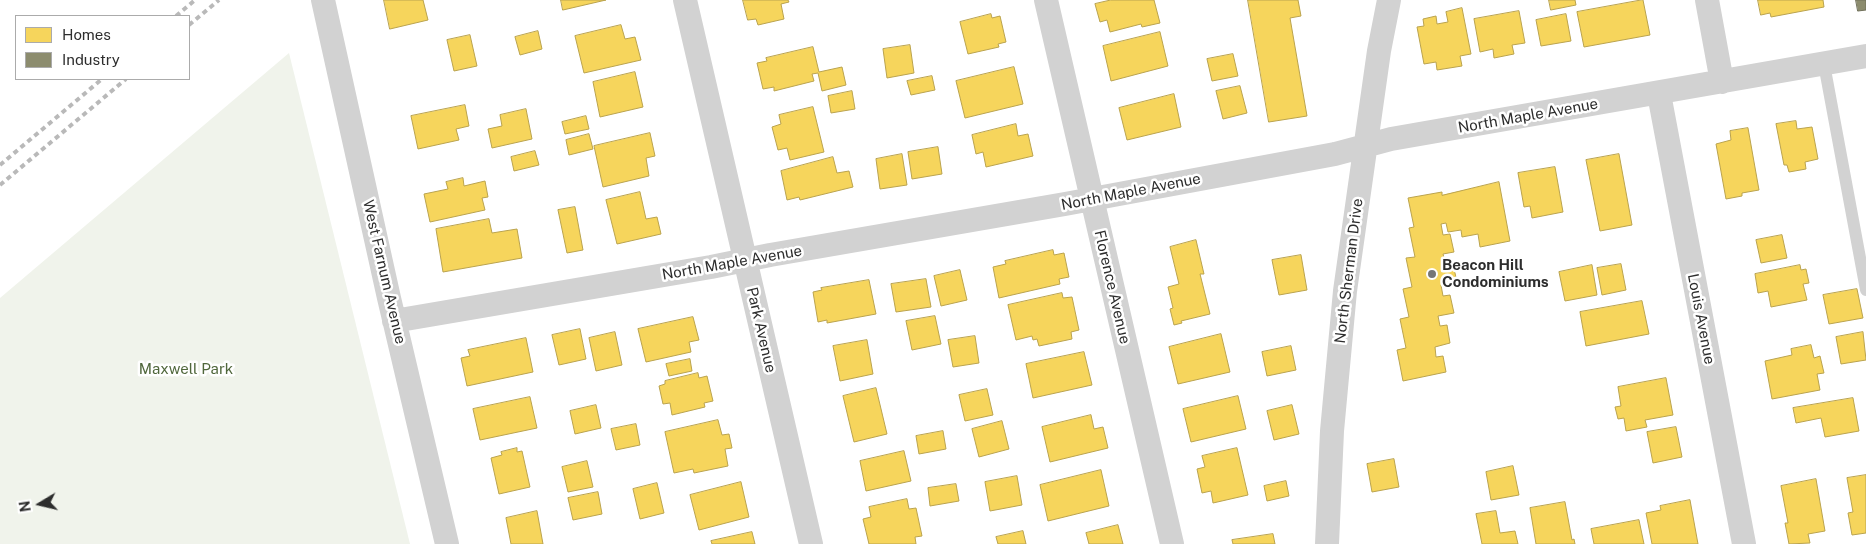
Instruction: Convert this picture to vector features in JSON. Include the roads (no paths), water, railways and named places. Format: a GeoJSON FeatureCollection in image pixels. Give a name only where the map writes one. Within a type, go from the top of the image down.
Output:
{"type":"FeatureCollection","features":[{"type":"Feature","properties":{"kind":"street","name":"West Farnum Avenue"},"geometry":{"type":"LineString","coordinates":[[323,0],[394,321],[447,544]]}},
{"type":"Feature","properties":{"kind":"street","name":"Park Avenue"},"geometry":{"type":"LineString","coordinates":[[685,0],[811,544]]}},
{"type":"Feature","properties":{"kind":"street","name":"Florence Avenue"},"geometry":{"type":"LineString","coordinates":[[1046,0],[1172,544]]}},
{"type":"Feature","properties":{"kind":"street","name":"North Sherman Drive"},"geometry":{"type":"LineString","coordinates":[[1327,544],[1333,422],[1345,291],[1379,51],[1389,0]]}},
{"type":"Feature","properties":{"kind":"street"},"geometry":{"type":"LineString","coordinates":[[1707,0],[1722,82]]}},
{"type":"Feature","properties":{"kind":"street","name":"North Maple Avenue"},"geometry":{"type":"LineString","coordinates":[[394,321],[1091,199],[1335,154],[1391,139],[1659,94],[1866,56]]}},
{"type":"Feature","properties":{"kind":"street","name":"Louis Avenue"},"geometry":{"type":"LineString","coordinates":[[1659,94],[1744,544]]}},
{"type":"Feature","properties":{"kind":"lane"},"geometry":{"type":"LineString","coordinates":[[1824,64],[1866,290]]}},
{"type":"Feature","properties":{"kind":"railway"},"geometry":{"type":"LineString","coordinates":[[177,15],[195,0]]}},
{"type":"Feature","properties":{"kind":"railway"},"geometry":{"type":"LineString","coordinates":[[190,24],[219,0]]}},
{"type":"Feature","properties":{"kind":"railway"},"geometry":{"type":"LineString","coordinates":[[0,165],[101,80]]}},
{"type":"Feature","properties":{"kind":"railway"},"geometry":{"type":"LineString","coordinates":[[0,185],[125,80]]}},
{"type":"Feature","properties":{"kind":"place","name":"Beacon Hill Condominiums"},"geometry":{"type":"Point","coordinates":[1432,274]}},
{"type":"Feature","properties":{"kind":"park label","name":"Maxwell Park"},"geometry":{"type":"Point","coordinates":[186,369]}}]}
